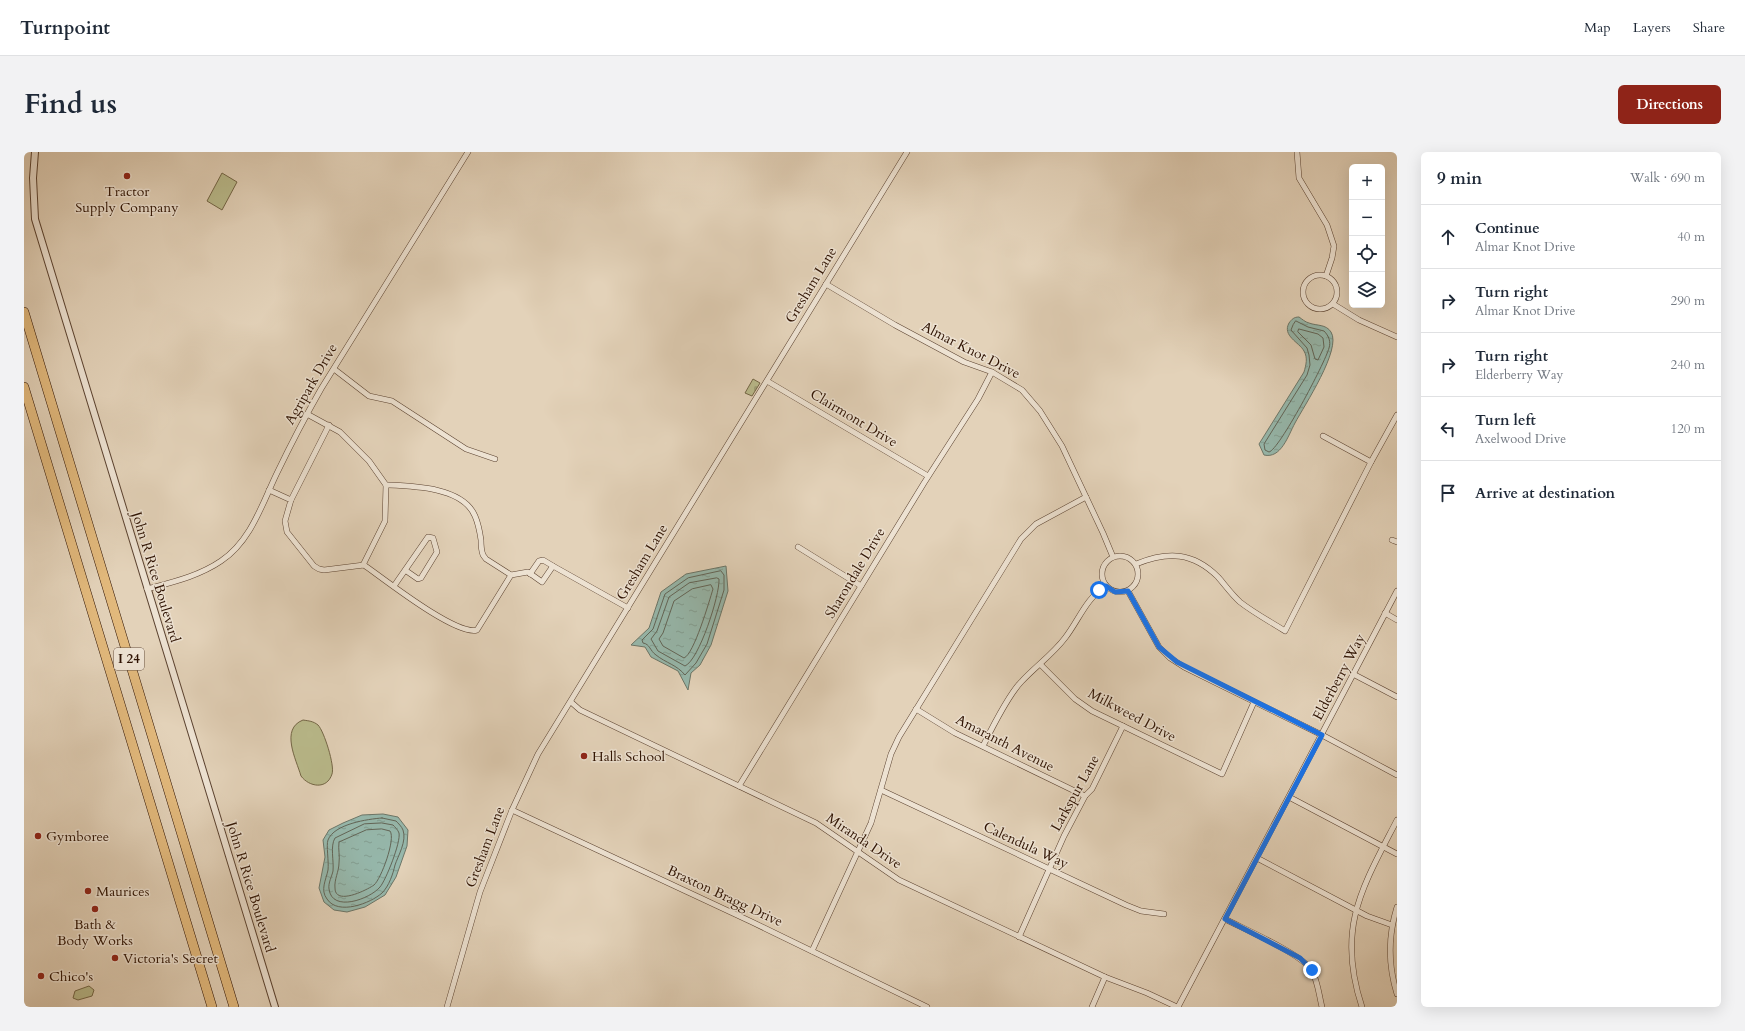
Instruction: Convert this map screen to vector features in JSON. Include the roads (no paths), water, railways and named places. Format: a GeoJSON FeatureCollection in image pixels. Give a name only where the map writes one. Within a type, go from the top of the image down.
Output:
{"type":"FeatureCollection","features":[{"type":"Feature","properties":{"kind":"highway","name":"I 24"},"geometry":{"type":"LineString","coordinates":[[24,312],[234,1007]]}},
{"type":"Feature","properties":{"kind":"highway","name":"I 24"},"geometry":{"type":"LineString","coordinates":[[24,387],[212,1007]]}},
{"type":"Feature","properties":{"kind":"street","name":"John R Rice Boulevard"},"geometry":{"type":"LineString","coordinates":[[35,152],[32,178],[35,219],[275,1007]]}},
{"type":"Feature","properties":{"kind":"street","name":"Agripark Drive"},"geometry":{"type":"LineString","coordinates":[[148,589],[198,574],[222,561],[239,546],[253,525],[268,490],[307,414],[468,152]]}},
{"type":"Feature","properties":{"kind":"street","name":"Gresham Lane"},"geometry":{"type":"LineString","coordinates":[[448,1007],[480,892],[512,810],[538,754],[907,152]]}},
{"type":"Feature","properties":{"kind":"street"},"geometry":{"type":"LineString","coordinates":[[1297,152],[1299,178],[1327,225],[1334,246],[1326,276]]}},
{"type":"Feature","properties":{"kind":"street"},"geometry":{"type":"LineString","coordinates":[[1316,275],[1326,276],[1333,280],[1337,287],[1337,296],[1333,304],[1326,308],[1318,309],[1307,304],[1302,294],[1303,287],[1310,277],[1316,275]]}},
{"type":"Feature","properties":{"kind":"street","name":"Almar Knot Drive"},"geometry":{"type":"LineString","coordinates":[[826,284],[895,325],[957,358],[992,372],[1022,390],[1040,411],[1062,446],[1113,557]]}},
{"type":"Feature","properties":{"kind":"street"},"geometry":{"type":"LineString","coordinates":[[1333,304],[1359,320],[1397,337]]}},
{"type":"Feature","properties":{"kind":"street"},"geometry":{"type":"LineString","coordinates":[[334,369],[368,396],[392,401],[466,449],[495,459]]}},
{"type":"Feature","properties":{"kind":"street","name":"Sharondale Drive"},"geometry":{"type":"LineString","coordinates":[[739,786],[928,476],[978,399],[992,372]]}},
{"type":"Feature","properties":{"kind":"street","name":"Clairmont Drive"},"geometry":{"type":"LineString","coordinates":[[767,381],[928,476]]}},
{"type":"Feature","properties":{"kind":"street"},"geometry":{"type":"LineString","coordinates":[[307,414],[329,425],[344,436],[369,461],[386,485],[385,521],[363,565]]}},
{"type":"Feature","properties":{"kind":"street"},"geometry":{"type":"LineString","coordinates":[[1136,564],[1159,557],[1180,555],[1199,561],[1217,576],[1240,602],[1285,631],[1371,462],[1397,415]]}},
{"type":"Feature","properties":{"kind":"street"},"geometry":{"type":"LineString","coordinates":[[329,425],[290,500],[285,521],[287,532],[314,566],[324,570],[363,565],[436,615],[473,631],[478,630],[511,575]]}},
{"type":"Feature","properties":{"kind":"street"},"geometry":{"type":"LineString","coordinates":[[1323,436],[1371,462]]}},
{"type":"Feature","properties":{"kind":"street"},"geometry":{"type":"LineString","coordinates":[[386,485],[422,487],[440,491],[464,503],[472,510],[476,517],[481,538],[482,552],[486,559],[511,575],[528,572],[542,582],[545,580],[553,566]]}},
{"type":"Feature","properties":{"kind":"street"},"geometry":{"type":"LineString","coordinates":[[268,490],[290,500]]}},
{"type":"Feature","properties":{"kind":"street"},"geometry":{"type":"LineString","coordinates":[[812,951],[859,852],[871,823],[891,754],[899,737],[1021,539],[1036,524],[1086,496]]}},
{"type":"Feature","properties":{"kind":"street"},"geometry":{"type":"LineString","coordinates":[[394,586],[405,570],[428,537],[434,538],[437,552],[421,578],[418,579],[405,570]]}},
{"type":"Feature","properties":{"kind":"street"},"geometry":{"type":"LineString","coordinates":[[798,547],[862,586]]}},
{"type":"Feature","properties":{"kind":"street"},"geometry":{"type":"LineString","coordinates":[[1113,557],[1127,557],[1136,564],[1139,572],[1139,578],[1134,587],[1128,591],[1115,592],[1106,586],[1102,575],[1102,570],[1105,564],[1113,557]]}},
{"type":"Feature","properties":{"kind":"street"},"geometry":{"type":"LineString","coordinates":[[530,574],[539,561],[543,560],[628,608]]}},
{"type":"Feature","properties":{"kind":"street"},"geometry":{"type":"LineString","coordinates":[[983,746],[1016,687],[1064,640],[1092,597],[1106,586]]}},
{"type":"Feature","properties":{"kind":"street"},"geometry":{"type":"LineString","coordinates":[[1128,591],[1159,647],[1170,658],[1184,667],[1322,735],[1397,775]]}},
{"type":"Feature","properties":{"kind":"street","name":"Elderberry Way"},"geometry":{"type":"LineString","coordinates":[[1178,1007],[1397,591]]}},
{"type":"Feature","properties":{"kind":"street"},"geometry":{"type":"LineString","coordinates":[[1385,614],[1397,620]]}},
{"type":"Feature","properties":{"kind":"street","name":"Milkweed Drive"},"geometry":{"type":"LineString","coordinates":[[1040,664],[1084,706],[1222,774],[1254,702]]}},
{"type":"Feature","properties":{"kind":"street"},"geometry":{"type":"LineString","coordinates":[[1354,674],[1397,697]]}},
{"type":"Feature","properties":{"kind":"street","name":"Miranda Drive"},"geometry":{"type":"LineString","coordinates":[[571,702],[580,710],[816,823],[899,880],[1105,977],[1178,1007]]}},
{"type":"Feature","properties":{"kind":"street","name":"Amaranth Avenue"},"geometry":{"type":"LineString","coordinates":[[916,709],[955,733],[1085,796]]}},
{"type":"Feature","properties":{"kind":"street","name":"Larkspur Lane"},"geometry":{"type":"LineString","coordinates":[[1018,937],[1085,796],[1092,789],[1123,726]]}},
{"type":"Feature","properties":{"kind":"street","name":"Calendula Way"},"geometry":{"type":"LineString","coordinates":[[881,790],[1134,908],[1141,911],[1164,914]]}},
{"type":"Feature","properties":{"kind":"street"},"geometry":{"type":"LineString","coordinates":[[1289,797],[1397,854]]}},
{"type":"Feature","properties":{"kind":"street","name":"Braxton Bragg Drive"},"geometry":{"type":"LineString","coordinates":[[512,810],[812,951],[927,1007]]}},
{"type":"Feature","properties":{"kind":"street"},"geometry":{"type":"LineString","coordinates":[[1362,1007],[1356,991],[1351,962],[1352,929],[1355,910],[1363,887],[1397,820]]}},
{"type":"Feature","properties":{"kind":"street"},"geometry":{"type":"LineString","coordinates":[[1257,858],[1355,910],[1392,925]]}},
{"type":"Feature","properties":{"kind":"street"},"geometry":{"type":"LineString","coordinates":[[1397,907],[1392,925],[1390,953],[1392,978],[1397,994]]}},
{"type":"Feature","properties":{"kind":"street"},"geometry":{"type":"LineString","coordinates":[[1225,919],[1300,958],[1312,970],[1322,1007]]}},
{"type":"Feature","properties":{"kind":"street"},"geometry":{"type":"LineString","coordinates":[[1092,1007],[1105,977]]}},
{"type":"Feature","properties":{"kind":"water"},"geometry":{"type":"Polygon","coordinates":[[[1299,317],[1308,323],[1324,326],[1329,329],[1333,340],[1331,351],[1327,364],[1287,440],[1275,454],[1264,455],[1259,444],[1304,372],[1306,359],[1304,351],[1289,335],[1287,328],[1292,319],[1299,317]]]}},
{"type":"Feature","properties":{"kind":"water"},"geometry":{"type":"Polygon","coordinates":[[[726,566],[728,591],[711,645],[700,665],[691,673],[688,690],[678,671],[651,657],[645,647],[631,645],[649,628],[661,592],[686,574],[726,566]]]}},
{"type":"Feature","properties":{"kind":"water"},"geometry":{"type":"Polygon","coordinates":[[[383,814],[398,817],[408,830],[407,846],[396,877],[385,895],[365,907],[347,912],[334,910],[324,902],[319,888],[325,857],[323,840],[329,830],[343,823],[362,815],[383,814]]]}},
{"type":"Feature","properties":{"kind":"place","name":"Tractor Supply Company"},"geometry":{"type":"Point","coordinates":[127,176]}},
{"type":"Feature","properties":{"kind":"place","name":"Halls School"},"geometry":{"type":"Point","coordinates":[584,756]}},
{"type":"Feature","properties":{"kind":"place","name":"Gymboree"},"geometry":{"type":"Point","coordinates":[38,836]}},
{"type":"Feature","properties":{"kind":"place","name":"Maurices"},"geometry":{"type":"Point","coordinates":[88,891]}},
{"type":"Feature","properties":{"kind":"place","name":"Bath & Body Works"},"geometry":{"type":"Point","coordinates":[95,909]}},
{"type":"Feature","properties":{"kind":"place","name":"Victoria's Secret"},"geometry":{"type":"Point","coordinates":[115,958]}},
{"type":"Feature","properties":{"kind":"place","name":"Chico's"},"geometry":{"type":"Point","coordinates":[41,976]}}]}
